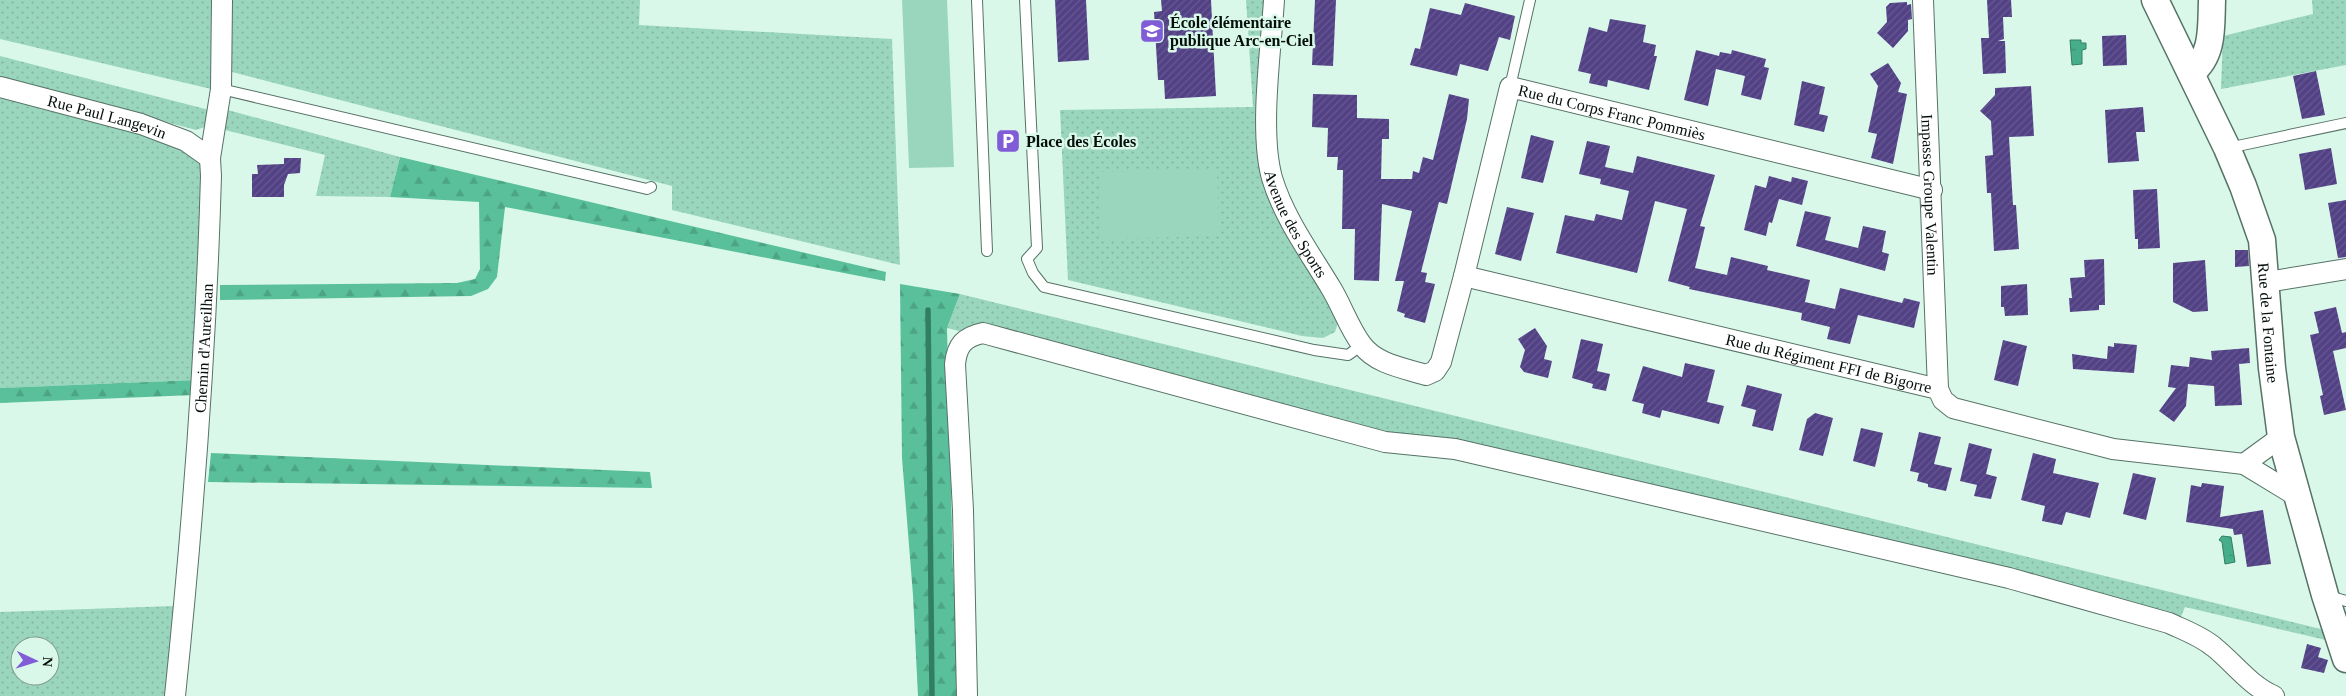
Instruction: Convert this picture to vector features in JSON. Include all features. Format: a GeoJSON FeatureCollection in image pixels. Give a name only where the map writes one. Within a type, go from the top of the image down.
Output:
{"type":"FeatureCollection","features":[{"type":"Feature","properties":{"kind":"street","name":"Chemin d'Aureilhan"},"geometry":{"type":"LineString","coordinates":[[175,696],[192,525],[205,340],[210,158],[221,89],[222,0]]}},
{"type":"Feature","properties":{"kind":"street","name":"Avenue des Sports"},"geometry":{"type":"LineString","coordinates":[[1274,0],[1266,127],[1272,177],[1284,208],[1338,299],[1362,344],[1373,355],[1387,363],[1426,375],[1434,371],[1441,362]]}},
{"type":"Feature","properties":{"kind":"street","name":"Impasse Groupe Valentin"},"geometry":{"type":"LineString","coordinates":[[1923,0],[1932,190],[1938,389]]}},
{"type":"Feature","properties":{"kind":"street","name":"Rue de la Fontaine"},"geometry":{"type":"LineString","coordinates":[[2155,0],[2227,148],[2262,240],[2267,282],[2272,368],[2281,437],[2300,498],[2336,598],[2346,660]]}},
{"type":"Feature","properties":{"kind":"street"},"geometry":{"type":"LineString","coordinates":[[2191,73],[2200,66],[2207,56],[2212,0]]}},
{"type":"Feature","properties":{"kind":"street","name":"Rue du Corps Franc Pommiès"},"geometry":{"type":"LineString","coordinates":[[1441,362],[1510,87],[1932,190]]}},
{"type":"Feature","properties":{"kind":"street","name":"Rue Paul Langevin"},"geometry":{"type":"LineString","coordinates":[[0,88],[141,124],[186,141],[210,158]]}},
{"type":"Feature","properties":{"kind":"street"},"geometry":{"type":"LineString","coordinates":[[2267,282],[2346,269]]}},
{"type":"Feature","properties":{"kind":"street","name":"Rue du Régiment FFI de Bigorre"},"geometry":{"type":"LineString","coordinates":[[1464,276],[1938,389],[1944,400],[1953,408],[2113,449],[2244,464],[2300,498]]}},
{"type":"Feature","properties":{"kind":"street"},"geometry":{"type":"LineString","coordinates":[[967,696],[963,510],[955,364],[960,346],[969,336],[983,333],[1384,442],[1455,449],[2009,578],[2169,623],[2191,632],[2213,646],[2246,678],[2274,696]]}},
{"type":"Feature","properties":{"kind":"street"},"geometry":{"type":"LineString","coordinates":[[2244,464],[2281,437]]}},
{"type":"Feature","properties":{"kind":"lane"},"geometry":{"type":"LineString","coordinates":[[977,0],[987,251]]}},
{"type":"Feature","properties":{"kind":"lane"},"geometry":{"type":"LineString","coordinates":[[1025,0],[1037,248],[1027,259],[1033,273],[1044,287],[1314,350],[1348,355],[1362,344]]}},
{"type":"Feature","properties":{"kind":"lane"},"geometry":{"type":"LineString","coordinates":[[1510,87],[1530,0]]}},
{"type":"Feature","properties":{"kind":"lane"},"geometry":{"type":"LineString","coordinates":[[221,89],[647,189],[651,187]]}},
{"type":"Feature","properties":{"kind":"lane"},"geometry":{"type":"LineString","coordinates":[[2227,148],[2346,123]]}},
{"type":"Feature","properties":{"kind":"shaded area"},"geometry":{"type":"Polygon","coordinates":[[[0,0],[640,0],[639,25],[892,39],[900,265],[672,210],[672,186],[213,67],[211,89],[0,39],[0,0]]]}},
{"type":"Feature","properties":{"kind":"shaded area"},"geometry":{"type":"Polygon","coordinates":[[[902,0],[947,0],[954,167],[909,168],[902,0]]]}},
{"type":"Feature","properties":{"kind":"shaded area"},"geometry":{"type":"Polygon","coordinates":[[[1246,0],[1264,0],[1263,170],[1339,319],[1335,332],[1323,338],[1302,336],[1068,280],[1060,110],[1253,107],[1246,0]]]}},
{"type":"Feature","properties":{"kind":"shaded area"},"geometry":{"type":"Polygon","coordinates":[[[2312,0],[2346,0],[2346,65],[2221,89],[2223,36],[2313,14],[2312,0]]]}},
{"type":"Feature","properties":{"kind":"shaded area"},"geometry":{"type":"Polygon","coordinates":[[[0,56],[217,112],[208,126],[196,130],[0,77],[0,56]]]}},
{"type":"Feature","properties":{"kind":"shaded area"},"geometry":{"type":"Polygon","coordinates":[[[0,96],[178,143],[200,163],[205,188],[197,380],[0,388],[0,96]]]}},
{"type":"Feature","properties":{"kind":"shaded area"},"geometry":{"type":"Polygon","coordinates":[[[228,110],[400,157],[390,197],[316,196],[325,155],[225,130],[228,110]]]}},
{"type":"Feature","properties":{"kind":"shaded area"},"geometry":{"type":"Polygon","coordinates":[[[1217,169],[1219,236],[1101,239],[1099,172],[1217,169]]]}},
{"type":"Feature","properties":{"kind":"shaded area"},"geometry":{"type":"Polygon","coordinates":[[[960,294],[2329,631],[2330,641],[2185,607],[2176,628],[947,328],[960,294]]]}},
{"type":"Feature","properties":{"kind":"shaded area"},"geometry":{"type":"Polygon","coordinates":[[[174,606],[165,696],[0,696],[0,612],[174,606]]]}},
{"type":"Feature","properties":{"kind":"green space"},"geometry":{"type":"Polygon","coordinates":[[[400,157],[886,272],[885,281],[505,207],[497,277],[488,289],[471,296],[220,300],[220,285],[457,283],[475,279],[480,269],[479,202],[390,197],[400,157]]]}},
{"type":"Feature","properties":{"kind":"green space"},"geometry":{"type":"Polygon","coordinates":[[[900,284],[960,294],[947,328],[953,571],[962,696],[918,696],[913,595],[902,458],[900,284]]]}},
{"type":"Feature","properties":{"kind":"green space"},"geometry":{"type":"Polygon","coordinates":[[[197,380],[194,395],[0,403],[0,388],[197,380]]]}},
{"type":"Feature","properties":{"kind":"green space"},"geometry":{"type":"Polygon","coordinates":[[[211,453],[650,472],[652,488],[208,482],[211,453]]]}},
{"type":"Feature","properties":{"kind":"water"},"geometry":{"type":"Polygon","coordinates":[[[2070,40],[2081,40],[2081,43],[2086,43],[2086,49],[2082,50],[2082,64],[2072,65],[2070,40]]]}},
{"type":"Feature","properties":{"kind":"water"},"geometry":{"type":"Polygon","coordinates":[[[2222,536],[2231,537],[2235,562],[2225,564],[2222,542],[2219,540],[2222,536]]]}},
{"type":"Feature","properties":{"kind":"building"},"geometry":{"type":"Polygon","coordinates":[[[1055,0],[1086,0],[1089,60],[1058,62],[1055,0]]]}},
{"type":"Feature","properties":{"kind":"building"},"geometry":{"type":"Polygon","coordinates":[[[1161,0],[1211,0],[1216,96],[1165,99],[1164,80],[1158,80],[1154,12],[1162,11],[1161,0]]]}},
{"type":"Feature","properties":{"kind":"building"},"geometry":{"type":"Polygon","coordinates":[[[1315,0],[1336,0],[1333,66],[1312,65],[1315,0]]]}},
{"type":"Feature","properties":{"kind":"building"},"geometry":{"type":"Polygon","coordinates":[[[1987,0],[2011,0],[2012,17],[2003,17],[2004,39],[1998,41],[2005,41],[2006,73],[1983,74],[1981,38],[1989,38],[1987,0]]]}},
{"type":"Feature","properties":{"kind":"building"},"geometry":{"type":"Polygon","coordinates":[[[1907,2],[1907,5],[1911,4],[1912,19],[1908,20],[1908,31],[1893,48],[1877,33],[1887,22],[1886,7],[1890,3],[1907,2]]]}},
{"type":"Feature","properties":{"kind":"building"},"geometry":{"type":"Polygon","coordinates":[[[1465,3],[1515,16],[1510,40],[1499,37],[1488,71],[1460,64],[1457,76],[1410,65],[1415,48],[1420,49],[1430,8],[1461,15],[1465,3]]]}},
{"type":"Feature","properties":{"kind":"building"},"geometry":{"type":"Polygon","coordinates":[[[1610,19],[1646,25],[1643,42],[1656,45],[1654,56],[1657,56],[1649,90],[1608,80],[1607,87],[1589,83],[1591,74],[1578,71],[1589,27],[1607,32],[1610,19]]]}},
{"type":"Feature","properties":{"kind":"building"},"geometry":{"type":"Polygon","coordinates":[[[2126,35],[2127,65],[2103,66],[2102,36],[2126,35]]]}},
{"type":"Feature","properties":{"kind":"building"},"geometry":{"type":"Polygon","coordinates":[[[1696,50],[1719,56],[1720,52],[1731,54],[1732,50],[1766,59],[1764,67],[1769,68],[1761,100],[1741,95],[1745,76],[1716,69],[1708,106],[1684,100],[1696,50]]]}},
{"type":"Feature","properties":{"kind":"building"},"geometry":{"type":"Polygon","coordinates":[[[1888,63],[1901,83],[1898,92],[1907,94],[1893,164],[1871,158],[1877,134],[1868,132],[1878,86],[1870,74],[1888,63]]]}},
{"type":"Feature","properties":{"kind":"building"},"geometry":{"type":"Polygon","coordinates":[[[2316,71],[2325,115],[2302,119],[2293,76],[2316,71]]]}},
{"type":"Feature","properties":{"kind":"building"},"geometry":{"type":"Polygon","coordinates":[[[1802,81],[1825,87],[1819,114],[1828,116],[1824,132],[1794,125],[1802,81]]]}},
{"type":"Feature","properties":{"kind":"building"},"geometry":{"type":"Polygon","coordinates":[[[2031,86],[2034,136],[2009,137],[2013,205],[2016,205],[2019,249],[1994,251],[1991,193],[1987,193],[1985,156],[1993,155],[1991,121],[1980,111],[1995,95],[1995,88],[2031,86]]]}},
{"type":"Feature","properties":{"kind":"building"},"geometry":{"type":"Polygon","coordinates":[[[1313,94],[1357,95],[1357,118],[1389,119],[1389,139],[1382,139],[1381,179],[1412,179],[1413,171],[1419,173],[1423,157],[1433,160],[1449,94],[1469,99],[1467,119],[1447,204],[1439,202],[1421,272],[1427,273],[1425,282],[1435,284],[1425,323],[1404,317],[1405,314],[1397,311],[1404,281],[1395,281],[1412,211],[1382,204],[1379,281],[1354,280],[1355,229],[1342,229],[1343,170],[1337,170],[1338,157],[1327,157],[1328,128],[1312,127],[1313,94]]]}},
{"type":"Feature","properties":{"kind":"building"},"geometry":{"type":"Polygon","coordinates":[[[2143,107],[2145,132],[2136,132],[2139,161],[2108,163],[2105,110],[2143,107]]]}},
{"type":"Feature","properties":{"kind":"building"},"geometry":{"type":"Polygon","coordinates":[[[1531,135],[1554,141],[1543,183],[1521,178],[1531,135]]]}},
{"type":"Feature","properties":{"kind":"building"},"geometry":{"type":"Polygon","coordinates":[[[1587,141],[1610,146],[1605,167],[1633,173],[1637,156],[1715,175],[1700,226],[1705,227],[1695,268],[1727,275],[1731,257],[1768,266],[1767,270],[1810,280],[1804,306],[1805,302],[1835,309],[1840,288],[1902,303],[1904,298],[1920,302],[1914,328],[1858,315],[1850,344],[1827,339],[1830,327],[1801,320],[1802,313],[1689,289],[1690,287],[1668,281],[1687,209],[1655,201],[1637,273],[1556,253],[1565,215],[1594,221],[1596,214],[1622,220],[1629,191],[1600,184],[1601,179],[1579,174],[1587,141]]]}},
{"type":"Feature","properties":{"kind":"building"},"geometry":{"type":"Polygon","coordinates":[[[2331,148],[2337,184],[2305,190],[2299,154],[2331,148]]]}},
{"type":"Feature","properties":{"kind":"building"},"geometry":{"type":"Polygon","coordinates":[[[284,158],[301,158],[300,173],[288,174],[284,185],[284,197],[252,197],[252,174],[258,174],[257,165],[284,164],[284,158]]]}},
{"type":"Feature","properties":{"kind":"building"},"geometry":{"type":"Polygon","coordinates":[[[1769,176],[1791,182],[1792,177],[1808,181],[1802,205],[1779,199],[1772,223],[1769,222],[1766,236],[1744,230],[1755,185],[1766,188],[1769,176]]]}},
{"type":"Feature","properties":{"kind":"building"},"geometry":{"type":"Polygon","coordinates":[[[2157,189],[2160,248],[2138,249],[2138,239],[2135,239],[2133,190],[2157,189]]]}},
{"type":"Feature","properties":{"kind":"building"},"geometry":{"type":"Polygon","coordinates":[[[2346,200],[2346,257],[2338,258],[2328,203],[2346,200]]]}},
{"type":"Feature","properties":{"kind":"building"},"geometry":{"type":"Polygon","coordinates":[[[1507,207],[1534,213],[1521,261],[1495,254],[1507,207]]]}},
{"type":"Feature","properties":{"kind":"building"},"geometry":{"type":"Polygon","coordinates":[[[1805,211],[1831,217],[1825,240],[1858,248],[1863,226],[1886,231],[1882,252],[1889,254],[1885,271],[1796,246],[1805,211]]]}},
{"type":"Feature","properties":{"kind":"building"},"geometry":{"type":"Polygon","coordinates":[[[2235,250],[2248,250],[2249,266],[2235,267],[2235,250]]]}},
{"type":"Feature","properties":{"kind":"building"},"geometry":{"type":"Polygon","coordinates":[[[2104,259],[2105,305],[2099,305],[2099,310],[2070,312],[2069,298],[2072,298],[2070,278],[2085,277],[2084,260],[2104,259]]]}},
{"type":"Feature","properties":{"kind":"building"},"geometry":{"type":"Polygon","coordinates":[[[2205,260],[2208,311],[2193,312],[2173,302],[2173,263],[2205,260]]]}},
{"type":"Feature","properties":{"kind":"building"},"geometry":{"type":"Polygon","coordinates":[[[2027,284],[2028,315],[2005,316],[2004,307],[2001,307],[2001,286],[2027,284]]]}},
{"type":"Feature","properties":{"kind":"building"},"geometry":{"type":"Polygon","coordinates":[[[2336,307],[2342,333],[2346,332],[2346,348],[2333,351],[2346,410],[2324,415],[2320,396],[2323,395],[2310,335],[2319,333],[2314,312],[2336,307]]]}},
{"type":"Feature","properties":{"kind":"building"},"geometry":{"type":"Polygon","coordinates":[[[1535,328],[1547,346],[1544,359],[1552,361],[1548,378],[1524,372],[1520,367],[1525,350],[1518,339],[1535,328]]]}},
{"type":"Feature","properties":{"kind":"building"},"geometry":{"type":"Polygon","coordinates":[[[1581,339],[1603,344],[1597,371],[1610,374],[1606,391],[1592,388],[1593,384],[1572,378],[1581,339]]]}},
{"type":"Feature","properties":{"kind":"building"},"geometry":{"type":"Polygon","coordinates":[[[2003,340],[2027,346],[2018,386],[1994,380],[2003,340]]]}},
{"type":"Feature","properties":{"kind":"building"},"geometry":{"type":"Polygon","coordinates":[[[2114,343],[2137,345],[2134,373],[2073,369],[2072,354],[2107,359],[2108,346],[2114,347],[2114,343]]]}},
{"type":"Feature","properties":{"kind":"building"},"geometry":{"type":"Polygon","coordinates":[[[2249,348],[2250,363],[2239,364],[2242,405],[2215,406],[2214,386],[2188,384],[2186,406],[2174,422],[2159,411],[2176,388],[2168,387],[2171,365],[2189,367],[2190,357],[2212,360],[2211,351],[2249,348]]]}},
{"type":"Feature","properties":{"kind":"building"},"geometry":{"type":"Polygon","coordinates":[[[1685,363],[1715,370],[1707,402],[1724,406],[1719,424],[1662,410],[1660,418],[1642,413],[1644,404],[1632,401],[1643,366],[1682,377],[1685,363]]]}},
{"type":"Feature","properties":{"kind":"building"},"geometry":{"type":"Polygon","coordinates":[[[1747,385],[1782,394],[1773,431],[1752,426],[1756,410],[1741,406],[1747,385]]]}},
{"type":"Feature","properties":{"kind":"building"},"geometry":{"type":"Polygon","coordinates":[[[1815,413],[1833,418],[1823,456],[1799,450],[1807,419],[1815,413]]]}},
{"type":"Feature","properties":{"kind":"building"},"geometry":{"type":"Polygon","coordinates":[[[1861,428],[1883,433],[1875,467],[1853,461],[1861,428]]]}},
{"type":"Feature","properties":{"kind":"building"},"geometry":{"type":"Polygon","coordinates":[[[1919,432],[1941,437],[1934,464],[1952,468],[1946,491],[1928,487],[1928,484],[1917,481],[1919,473],[1910,471],[1919,432]]]}},
{"type":"Feature","properties":{"kind":"building"},"geometry":{"type":"Polygon","coordinates":[[[1969,443],[1992,449],[1986,474],[1997,477],[1991,499],[1974,496],[1977,485],[1960,481],[1969,443]]]}},
{"type":"Feature","properties":{"kind":"building"},"geometry":{"type":"Polygon","coordinates":[[[2033,453],[2056,459],[2053,473],[2099,483],[2090,518],[2066,512],[2062,525],[2042,521],[2045,506],[2021,500],[2033,453]]]}},
{"type":"Feature","properties":{"kind":"building"},"geometry":{"type":"Polygon","coordinates":[[[2133,473],[2156,478],[2146,520],[2123,514],[2133,473]]]}},
{"type":"Feature","properties":{"kind":"building"},"geometry":{"type":"Polygon","coordinates":[[[2202,483],[2224,486],[2220,517],[2263,510],[2271,564],[2247,567],[2242,534],[2234,535],[2233,529],[2186,522],[2191,485],[2201,487],[2202,483]]]}},
{"type":"Feature","properties":{"kind":"building"},"geometry":{"type":"Polygon","coordinates":[[[2307,644],[2321,648],[2318,657],[2328,660],[2324,673],[2301,668],[2307,644]]]}},
{"type":"Feature","properties":{"kind":"waterway"},"geometry":{"type":"LineString","coordinates":[[928,310],[932,696]]}},
{"type":"Feature","properties":{"kind":"place","name":"École élémentaire publique Arc-en-Ciel"},"geometry":{"type":"Point","coordinates":[1152,31]}},
{"type":"Feature","properties":{"kind":"place","name":"Place des Écoles"},"geometry":{"type":"Point","coordinates":[1008,141]}}]}
